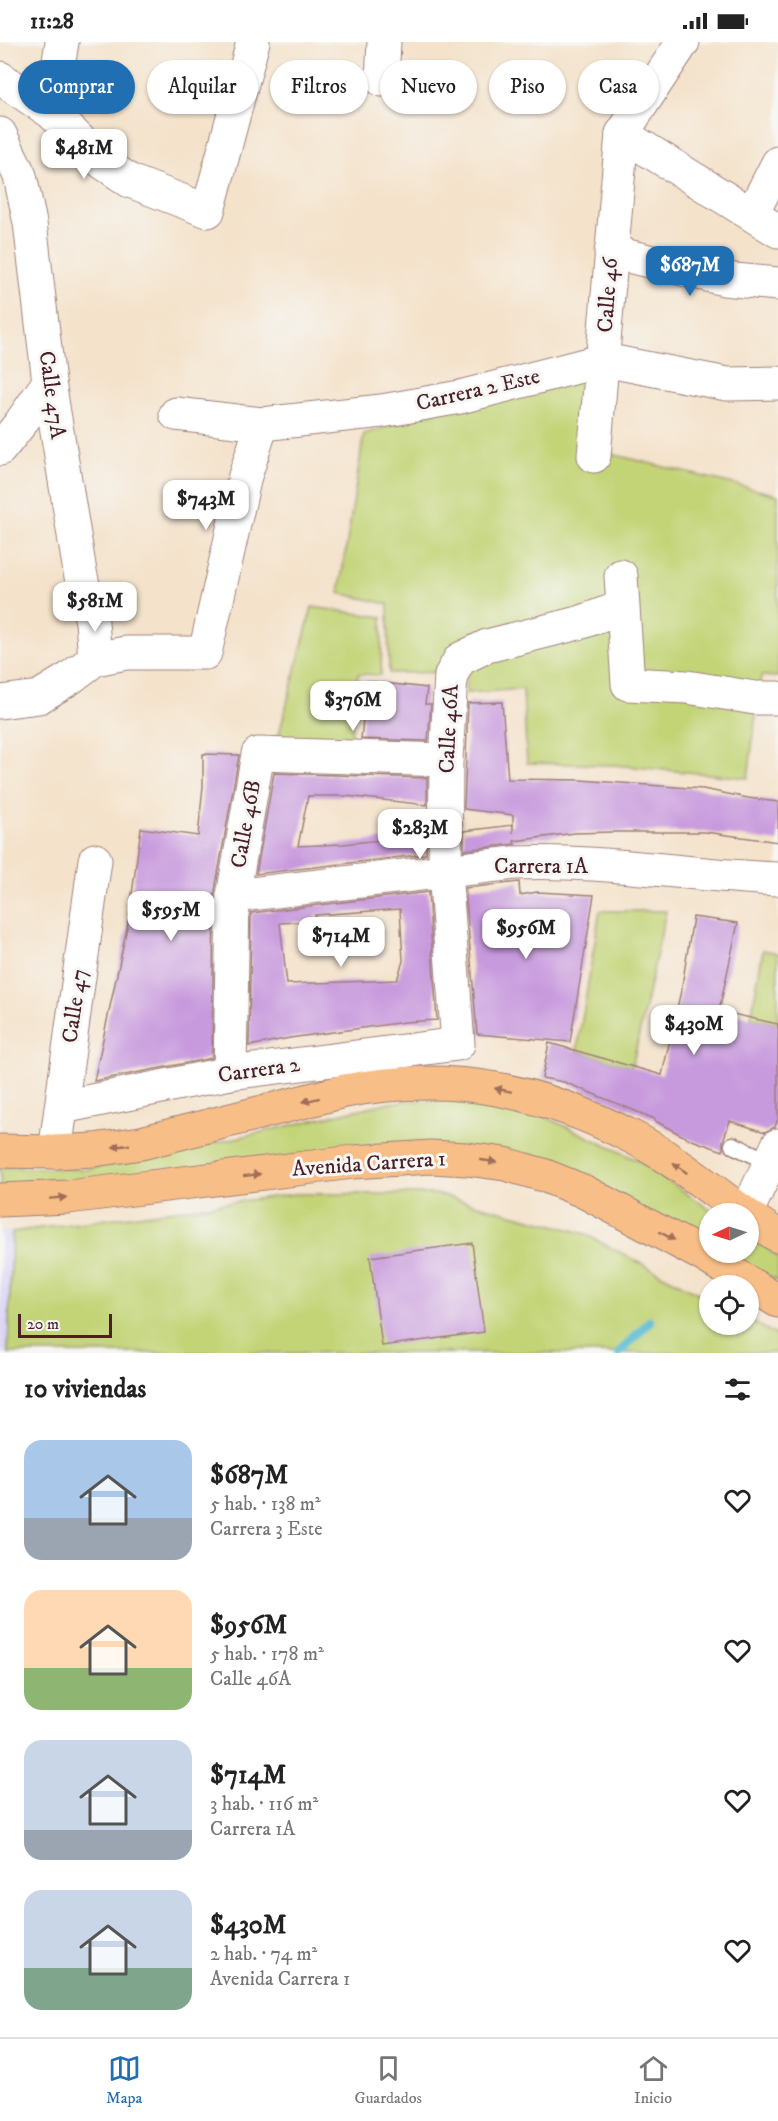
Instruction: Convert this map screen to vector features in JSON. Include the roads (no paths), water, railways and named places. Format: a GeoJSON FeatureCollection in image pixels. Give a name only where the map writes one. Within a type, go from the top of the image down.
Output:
{"type":"FeatureCollection","features":[{"type":"Feature","properties":{"kind":"main road"},"geometry":{"type":"LineString","coordinates":[[0,1151],[94,1150],[141,1143],[376,1085],[428,1082],[478,1085],[527,1095],[580,1113],[637,1140],[731,1203]]}},
{"type":"Feature","properties":{"kind":"main road","name":"Avenida Carrera 1"},"geometry":{"type":"LineString","coordinates":[[0,1200],[68,1197],[354,1162],[431,1157],[467,1159],[505,1164],[543,1175],[582,1191],[705,1256],[778,1301]]}},
{"type":"Feature","properties":{"kind":"main road"},"geometry":{"type":"LineString","coordinates":[[759,1223],[778,1236]]}},
{"type":"Feature","properties":{"kind":"street"},"geometry":{"type":"LineString","coordinates":[[59,60],[62,42]]}},
{"type":"Feature","properties":{"kind":"street"},"geometry":{"type":"LineString","coordinates":[[53,114],[102,162],[130,182],[208,211],[253,42]]}},
{"type":"Feature","properties":{"kind":"street"},"geometry":{"type":"LineString","coordinates":[[383,60],[384,42]]}},
{"type":"Feature","properties":{"kind":"street"},"geometry":{"type":"LineString","coordinates":[[682,42],[622,134],[765,222],[778,163]]}},
{"type":"Feature","properties":{"kind":"street"},"geometry":{"type":"LineString","coordinates":[[0,78],[18,90]]}},
{"type":"Feature","properties":{"kind":"street","name":"Calle 47A"},"geometry":{"type":"LineString","coordinates":[[0,134],[20,176],[30,224],[49,382],[80,572],[92,622],[95,659]]}},
{"type":"Feature","properties":{"kind":"street","name":"Calle 46"},"geometry":{"type":"LineString","coordinates":[[594,456],[622,134]]}},
{"type":"Feature","properties":{"kind":"street"},"geometry":{"type":"LineString","coordinates":[[611,252],[724,279],[778,284]]}},
{"type":"Feature","properties":{"kind":"street","name":"Carrera 2 Este"},"geometry":{"type":"LineString","coordinates":[[176,414],[262,424],[382,411],[449,399],[603,360],[728,384],[778,383]]}},
{"type":"Feature","properties":{"kind":"street"},"geometry":{"type":"LineString","coordinates":[[0,449],[49,382]]}},
{"type":"Feature","properties":{"kind":"street"},"geometry":{"type":"LineString","coordinates":[[0,702],[39,697],[95,659],[126,653],[206,652],[245,476],[262,424]]}},
{"type":"Feature","properties":{"kind":"street","name":"Calle 46A"},"geometry":{"type":"LineString","coordinates":[[458,1044],[445,871],[446,760],[451,675],[460,659],[487,646],[582,622],[621,592],[628,684],[687,687],[755,698],[778,698]]}},
{"type":"Feature","properties":{"kind":"street","name":"Calle 46B"},"geometry":{"type":"LineString","coordinates":[[230,1073],[233,896],[258,754],[446,760]]}},
{"type":"Feature","properties":{"kind":"street","name":"Calle 47"},"geometry":{"type":"LineString","coordinates":[[55,1152],[95,860]]}},
{"type":"Feature","properties":{"kind":"street","name":"Carrera 1A"},"geometry":{"type":"LineString","coordinates":[[233,896],[549,861],[739,878],[778,879]]}},
{"type":"Feature","properties":{"kind":"street","name":"Carrera 2"},"geometry":{"type":"LineString","coordinates":[[62,1107],[230,1073],[458,1044]]}},
{"type":"Feature","properties":{"kind":"street"},"geometry":{"type":"LineString","coordinates":[[752,1203],[775,1158]]}},
{"type":"Feature","properties":{"kind":"lane"},"geometry":{"type":"LineString","coordinates":[[733,1145],[775,1158]]}},
{"type":"Feature","properties":{"kind":"waterway"},"geometry":{"type":"LineString","coordinates":[[619,1353],[650,1321]]}}]}
